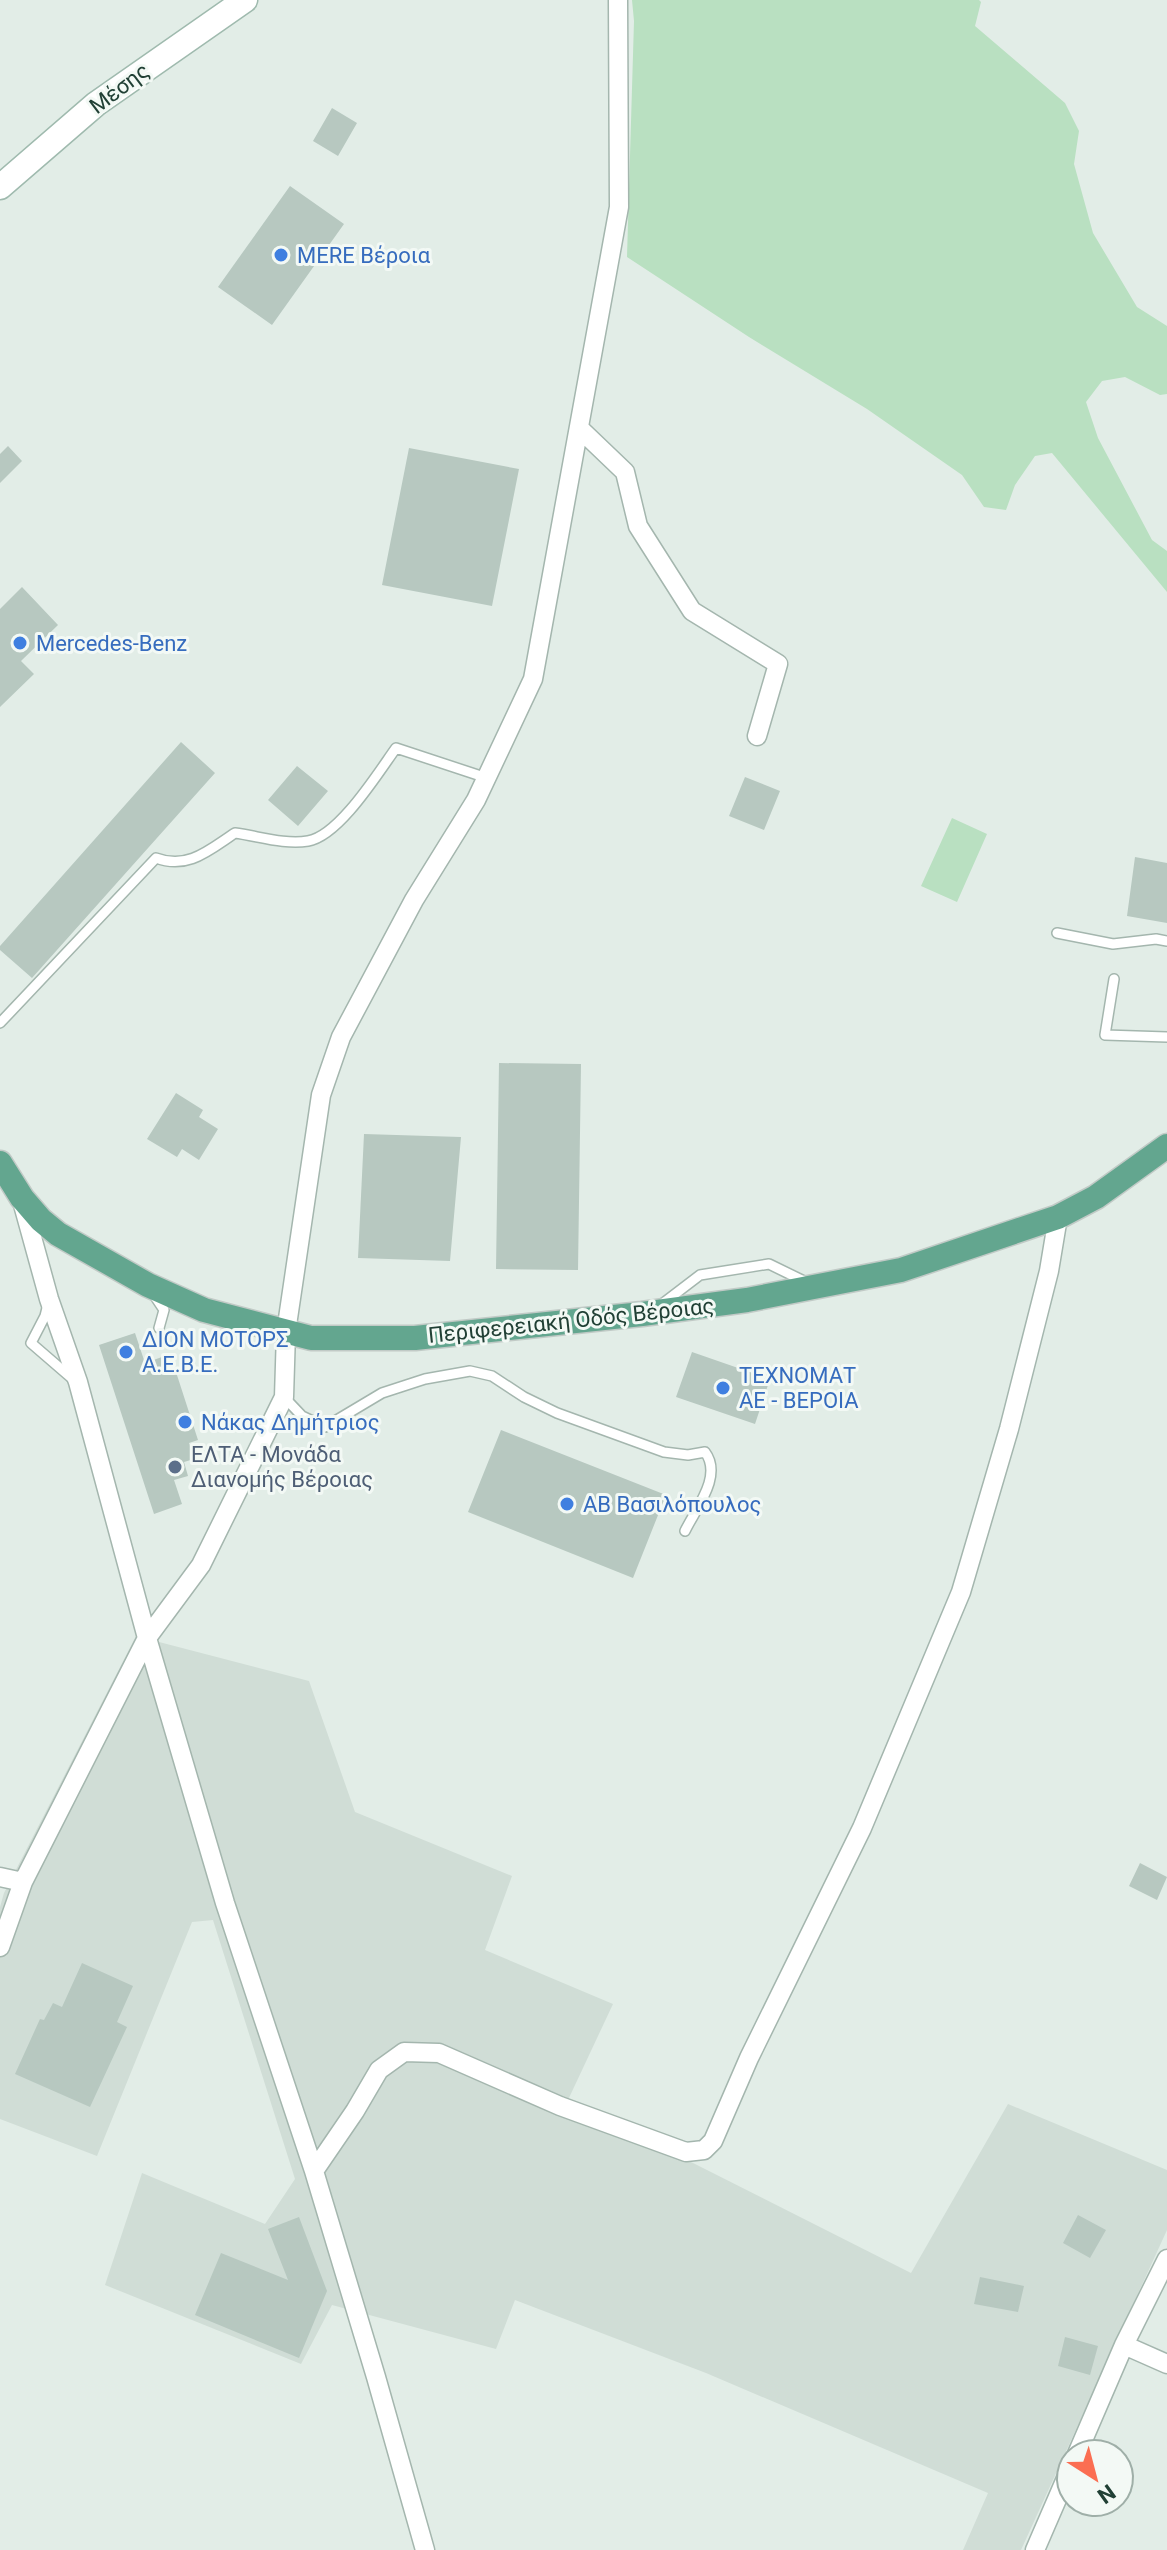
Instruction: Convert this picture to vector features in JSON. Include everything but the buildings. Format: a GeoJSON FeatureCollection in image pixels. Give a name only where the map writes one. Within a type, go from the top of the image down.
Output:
{"type":"FeatureCollection","features":[{"type":"Feature","properties":{"kind":"main road","name":"Περιφερειακή Οδός Βέροιας"},"geometry":{"type":"LineString","coordinates":[[0,1163],[22,1198],[58,1234],[148,1285],[204,1310],[311,1338],[415,1338],[747,1300],[901,1270],[1058,1217],[1096,1197],[1167,1146]]}},
{"type":"Feature","properties":{"kind":"street","name":"Μέσης"},"geometry":{"type":"LineString","coordinates":[[0,187],[96,104],[245,0]]}},
{"type":"Feature","properties":{"kind":"street"},"geometry":{"type":"LineString","coordinates":[[0,1947],[23,1882],[147,1638],[201,1565],[284,1397],[286,1332],[321,1095],[341,1037],[414,900],[476,800],[533,679],[619,207],[618,0]]}},
{"type":"Feature","properties":{"kind":"street"},"geometry":{"type":"LineString","coordinates":[[579,428],[625,472],[638,526],[692,611],[778,664],[757,736]]}},
{"type":"Feature","properties":{"kind":"street"},"geometry":{"type":"LineString","coordinates":[[22,1198],[49,1299],[78,1382],[147,1638],[225,1903],[314,2171],[425,2550]]}},
{"type":"Feature","properties":{"kind":"street"},"geometry":{"type":"LineString","coordinates":[[314,2171],[379,2070],[404,2052],[439,2053],[560,2106],[686,2152],[704,2150],[713,2141],[749,2058],[862,1828],[961,1592],[1009,1429],[1049,1271],[1058,1217]]}},
{"type":"Feature","properties":{"kind":"street"},"geometry":{"type":"LineString","coordinates":[[0,1877],[23,1882]]}},
{"type":"Feature","properties":{"kind":"street"},"geometry":{"type":"LineString","coordinates":[[1084,2438],[1124,2345],[1167,2259]]}},
{"type":"Feature","properties":{"kind":"street"},"geometry":{"type":"LineString","coordinates":[[1124,2345],[1167,2364]]}},
{"type":"Feature","properties":{"kind":"street"},"geometry":{"type":"LineString","coordinates":[[1035,2550],[1055,2504]]}},
{"type":"Feature","properties":{"kind":"lane"},"geometry":{"type":"LineString","coordinates":[[0,1023],[156,858],[170,863],[192,861],[235,833],[287,841],[310,841],[332,830],[396,748],[487,778]]}},
{"type":"Feature","properties":{"kind":"lane"},"geometry":{"type":"LineString","coordinates":[[1057,933],[1113,944],[1156,939],[1167,941]]}},
{"type":"Feature","properties":{"kind":"lane"},"geometry":{"type":"LineString","coordinates":[[1114,979],[1105,1035],[1167,1037]]}},
{"type":"Feature","properties":{"kind":"lane"},"geometry":{"type":"LineString","coordinates":[[148,1285],[164,1310],[159,1328]]}},
{"type":"Feature","properties":{"kind":"lane"},"geometry":{"type":"LineString","coordinates":[[49,1299],[45,1316],[31,1343],[78,1382]]}},
{"type":"Feature","properties":{"kind":"lane"},"geometry":{"type":"LineString","coordinates":[[284,1397],[302,1416],[325,1427],[382,1393],[425,1379],[470,1371],[492,1376],[524,1397],[557,1413],[664,1452],[688,1455],[705,1452],[712,1461],[712,1479],[685,1531]]}},
{"type":"Feature","properties":{"kind":"shaded area"},"geometry":{"type":"Polygon","coordinates":[[[136,1636],[309,1681],[355,1812],[512,1876],[485,1950],[613,2004],[568,2100],[911,2273],[1008,2104],[1167,2170],[1167,2230],[1072,2438],[1055,2438],[1055,2475],[1021,2550],[963,2550],[988,2493],[706,2373],[515,2300],[496,2349],[332,2305],[301,2364],[105,2285],[142,2173],[265,2224],[295,2179],[213,1920],[192,1922],[97,2156],[0,2119],[0,1907],[4,1893],[136,1636]]]}},
{"type":"Feature","properties":{"kind":"green space"},"geometry":{"type":"Polygon","coordinates":[[[632,0],[981,2],[975,26],[1065,103],[1079,131],[1074,164],[1093,233],[1137,307],[1167,326],[1167,394],[1160,395],[1125,377],[1102,381],[1086,402],[1098,438],[1152,540],[1167,551],[1167,592],[1052,453],[1035,456],[1015,485],[1006,510],[984,507],[962,475],[867,409],[627,257],[634,21],[632,0]]]}},
{"type":"Feature","properties":{"kind":"green space"},"geometry":{"type":"Polygon","coordinates":[[[952,818],[987,834],[957,902],[921,886],[952,818]]]}},
{"type":"Feature","properties":{"kind":"place","name":"MERE Βέροια"},"geometry":{"type":"Point","coordinates":[281,255]}},
{"type":"Feature","properties":{"kind":"place","name":"Mercedes-Benz"},"geometry":{"type":"Point","coordinates":[20,643]}},
{"type":"Feature","properties":{"kind":"place","name":"ΔΙΟΝ ΜΟΤΟΡΣ Α.Ε.Β.Ε."},"geometry":{"type":"Point","coordinates":[126,1352]}},
{"type":"Feature","properties":{"kind":"place","name":"ΤΕΧΝΟΜΑΤ ΑΕ - ΒΕΡΟΙΑ"},"geometry":{"type":"Point","coordinates":[723,1388]}},
{"type":"Feature","properties":{"kind":"place","name":"Νάκας Δημήτριος"},"geometry":{"type":"Point","coordinates":[185,1422]}},
{"type":"Feature","properties":{"kind":"place","name":"ΕΛΤΑ - Μονάδα Διανομής Βέροιας"},"geometry":{"type":"Point","coordinates":[175,1467]}},
{"type":"Feature","properties":{"kind":"place","name":"ΑΒ Βασιλόπουλος"},"geometry":{"type":"Point","coordinates":[567,1504]}}]}
